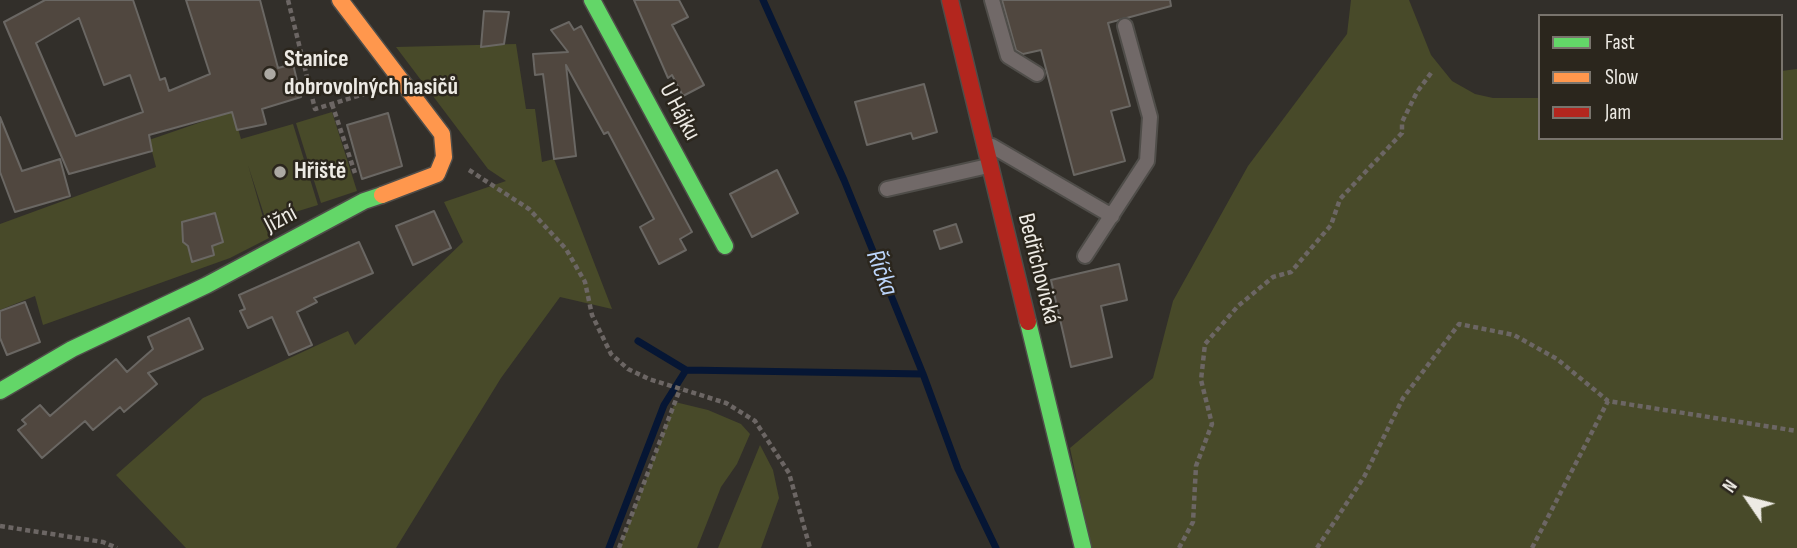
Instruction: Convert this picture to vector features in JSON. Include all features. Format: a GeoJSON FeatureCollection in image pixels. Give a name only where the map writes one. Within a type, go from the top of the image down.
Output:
{"type":"FeatureCollection","features":[{"type":"Feature","properties":{"kind":"street"},"geometry":{"type":"LineString","coordinates":[[340,0],[442,134],[444,156]]}},
{"type":"Feature","properties":{"kind":"street","name":"U Hájku"},"geometry":{"type":"LineString","coordinates":[[592,0],[725,246]]}},
{"type":"Feature","properties":{"kind":"street","name":"Bedřichovická"},"geometry":{"type":"LineString","coordinates":[[950,0],[1083,548]]}},
{"type":"Feature","properties":{"kind":"street","name":"Jižní"},"geometry":{"type":"LineString","coordinates":[[0,391],[72,349],[207,285],[364,201],[414,186],[437,174],[444,156]]}},
{"type":"Feature","properties":{"kind":"lane"},"geometry":{"type":"LineString","coordinates":[[992,0],[1008,56],[1037,74]]}},
{"type":"Feature","properties":{"kind":"lane"},"geometry":{"type":"LineString","coordinates":[[1085,256],[1144,167],[1150,122],[1125,26]]}},
{"type":"Feature","properties":{"kind":"lane"},"geometry":{"type":"LineString","coordinates":[[984,142],[1112,216]]}},
{"type":"Feature","properties":{"kind":"lane"},"geometry":{"type":"LineString","coordinates":[[887,189],[990,165]]}},
{"type":"Feature","properties":{"kind":"path"},"geometry":{"type":"LineString","coordinates":[[288,0],[315,109],[403,82]]}},
{"type":"Feature","properties":{"kind":"path"},"geometry":{"type":"LineString","coordinates":[[1179,548],[1193,522],[1196,466],[1212,424],[1201,380],[1205,345],[1238,306],[1273,277],[1291,272],[1331,225],[1340,199],[1402,132],[1402,122],[1417,92],[1431,73]]}},
{"type":"Feature","properties":{"kind":"path"},"geometry":{"type":"LineString","coordinates":[[332,104],[364,201]]}},
{"type":"Feature","properties":{"kind":"path"},"geometry":{"type":"LineString","coordinates":[[444,156],[482,176],[529,209],[557,239],[584,282],[592,315],[611,354],[628,369],[649,379],[726,403],[755,421],[789,472],[810,548]]}},
{"type":"Feature","properties":{"kind":"path"},"geometry":{"type":"LineString","coordinates":[[1317,548],[1364,477],[1403,398],[1459,324],[1514,335],[1557,359],[1608,401],[1797,431]]}},
{"type":"Feature","properties":{"kind":"path"},"geometry":{"type":"LineString","coordinates":[[619,548],[679,389]]}},
{"type":"Feature","properties":{"kind":"path"},"geometry":{"type":"LineString","coordinates":[[1532,548],[1608,401]]}},
{"type":"Feature","properties":{"kind":"path"},"geometry":{"type":"LineString","coordinates":[[0,526],[103,542],[117,548]]}},
{"type":"Feature","properties":{"kind":"green space"},"geometry":{"type":"Polygon","coordinates":[[[1351,0],[1409,0],[1431,55],[1452,81],[1475,94],[1493,98],[1538,98],[1538,140],[1783,140],[1783,71],[1797,69],[1797,548],[1091,548],[1070,448],[1153,378],[1173,301],[1248,166],[1347,34],[1351,0]]]}},
{"type":"Feature","properties":{"kind":"green space"},"geometry":{"type":"Polygon","coordinates":[[[516,44],[526,109],[535,109],[542,162],[554,159],[612,309],[560,297],[501,378],[396,548],[186,548],[116,475],[203,398],[348,331],[355,345],[463,242],[444,202],[506,181],[488,169],[396,47],[516,44]]]}},
{"type":"Feature","properties":{"kind":"green space"},"geometry":{"type":"Polygon","coordinates":[[[233,111],[241,139],[293,124],[318,205],[266,221],[248,165],[269,238],[230,258],[43,325],[35,296],[0,310],[0,224],[156,167],[149,140],[233,111]]]}},
{"type":"Feature","properties":{"kind":"green space"},"geometry":{"type":"Polygon","coordinates":[[[332,112],[357,191],[321,203],[296,123],[332,112]]]}},
{"type":"Feature","properties":{"kind":"green space"},"geometry":{"type":"Polygon","coordinates":[[[675,402],[708,410],[741,424],[750,434],[737,464],[721,487],[697,548],[620,548],[675,402]]]}},
{"type":"Feature","properties":{"kind":"green space"},"geometry":{"type":"Polygon","coordinates":[[[760,445],[773,470],[779,498],[761,548],[718,548],[760,445]]]}},
{"type":"Feature","properties":{"kind":"building"},"geometry":{"type":"Polygon","coordinates":[[[45,0],[133,0],[160,80],[165,78],[169,91],[210,74],[186,0],[260,0],[278,68],[293,64],[301,97],[262,109],[266,124],[237,130],[232,112],[149,135],[152,151],[69,174],[4,22],[45,0]],[[79,18],[36,43],[76,136],[143,112],[130,75],[104,85],[79,18]]]}},
{"type":"Feature","properties":{"kind":"building"},"geometry":{"type":"Polygon","coordinates":[[[634,0],[679,0],[688,17],[672,25],[704,85],[683,96],[672,75],[668,78],[634,0]]]}},
{"type":"Feature","properties":{"kind":"building"},"geometry":{"type":"Polygon","coordinates":[[[1002,0],[1170,0],[1171,6],[1108,23],[1130,106],[1111,111],[1125,161],[1074,175],[1041,50],[1023,54],[1016,50],[1002,0]]]}},
{"type":"Feature","properties":{"kind":"building"},"geometry":{"type":"Polygon","coordinates":[[[484,11],[509,12],[504,44],[481,47],[484,11]]]}},
{"type":"Feature","properties":{"kind":"building"},"geometry":{"type":"Polygon","coordinates":[[[569,22],[574,30],[581,26],[692,232],[680,239],[686,250],[659,264],[640,227],[654,219],[608,132],[604,134],[566,65],[576,156],[554,159],[543,74],[535,75],[533,54],[568,52],[551,30],[569,22]]]}},
{"type":"Feature","properties":{"kind":"building"},"geometry":{"type":"Polygon","coordinates":[[[924,84],[937,132],[913,139],[911,133],[867,145],[855,102],[924,84]]]}},
{"type":"Feature","properties":{"kind":"building"},"geometry":{"type":"Polygon","coordinates":[[[388,113],[402,166],[362,179],[347,125],[388,113]]]}},
{"type":"Feature","properties":{"kind":"building"},"geometry":{"type":"Polygon","coordinates":[[[0,117],[22,171],[60,159],[70,196],[15,212],[0,172],[0,117]]]}},
{"type":"Feature","properties":{"kind":"building"},"geometry":{"type":"Polygon","coordinates":[[[777,170],[798,213],[752,237],[730,194],[777,170]]]}},
{"type":"Feature","properties":{"kind":"building"},"geometry":{"type":"Polygon","coordinates":[[[434,211],[451,248],[413,265],[396,226],[434,211]]]}},
{"type":"Feature","properties":{"kind":"building"},"geometry":{"type":"Polygon","coordinates":[[[215,213],[223,242],[212,246],[214,255],[192,262],[188,246],[183,242],[182,222],[215,213]]]}},
{"type":"Feature","properties":{"kind":"building"},"geometry":{"type":"Polygon","coordinates":[[[956,224],[962,242],[940,249],[934,231],[956,224]]]}},
{"type":"Feature","properties":{"kind":"building"},"geometry":{"type":"Polygon","coordinates":[[[359,242],[373,273],[314,298],[317,302],[297,312],[312,345],[289,355],[272,317],[248,328],[240,311],[245,309],[239,295],[359,242]]]}},
{"type":"Feature","properties":{"kind":"building"},"geometry":{"type":"Polygon","coordinates":[[[1119,264],[1127,300],[1101,306],[1112,357],[1071,367],[1051,280],[1119,264]]]}},
{"type":"Feature","properties":{"kind":"building"},"geometry":{"type":"Polygon","coordinates":[[[25,302],[40,342],[7,355],[0,338],[0,311],[25,302]]]}},
{"type":"Feature","properties":{"kind":"building"},"geometry":{"type":"Polygon","coordinates":[[[189,318],[203,349],[148,373],[157,384],[124,412],[120,407],[93,430],[85,421],[42,458],[18,430],[26,424],[22,420],[40,405],[50,416],[116,359],[127,372],[153,349],[148,337],[189,318]]]}},
{"type":"Feature","properties":{"kind":"waterway","name":"Říčka"},"geometry":{"type":"LineString","coordinates":[[763,0],[844,180],[923,374],[958,469],[996,548]]}},
{"type":"Feature","properties":{"kind":"waterway"},"geometry":{"type":"LineString","coordinates":[[638,341],[686,370],[923,374]]}},
{"type":"Feature","properties":{"kind":"waterway"},"geometry":{"type":"LineString","coordinates":[[609,548],[664,405],[686,370]]}},
{"type":"Feature","properties":{"kind":"traffic: fast"},"geometry":{"type":"LineString","coordinates":[[592,0],[725,246]]}},
{"type":"Feature","properties":{"kind":"traffic: fast"},"geometry":{"type":"LineString","coordinates":[[0,391],[72,349],[207,285],[364,201],[382,195]]}},
{"type":"Feature","properties":{"kind":"traffic: fast"},"geometry":{"type":"LineString","coordinates":[[1028,322],[1083,548]]}},
{"type":"Feature","properties":{"kind":"traffic: slow"},"geometry":{"type":"LineString","coordinates":[[340,0],[442,134],[444,157],[437,174],[382,195]]}},
{"type":"Feature","properties":{"kind":"traffic: jam"},"geometry":{"type":"LineString","coordinates":[[950,0],[1028,322]]}},
{"type":"Feature","properties":{"kind":"place","name":"Stanice dobrovolných hasičů"},"geometry":{"type":"Point","coordinates":[270,74]}},
{"type":"Feature","properties":{"kind":"place","name":"Hřiště"},"geometry":{"type":"Point","coordinates":[280,172]}}]}
